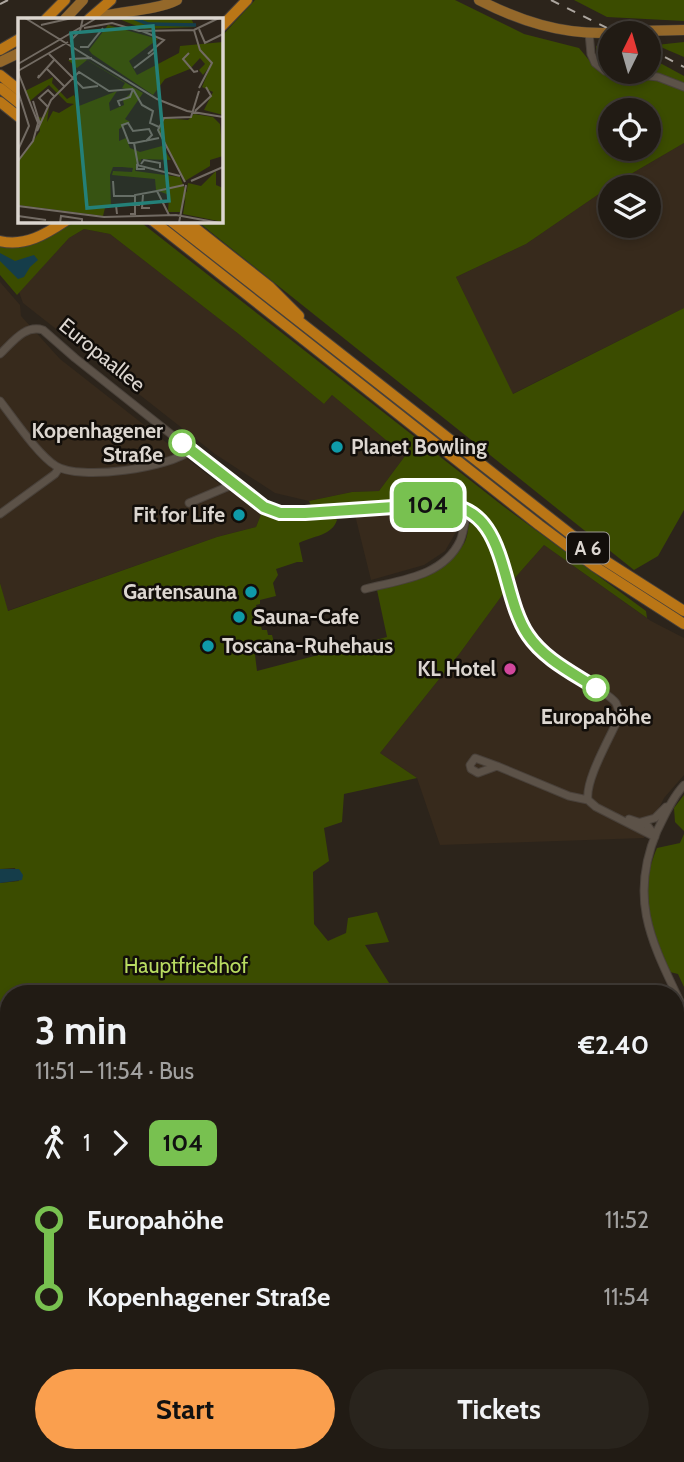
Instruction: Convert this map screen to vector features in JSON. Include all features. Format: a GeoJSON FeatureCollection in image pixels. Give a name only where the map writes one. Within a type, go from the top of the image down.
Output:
{"type":"FeatureCollection","features":[{"type":"Feature","properties":{"kind":"highway"},"geometry":{"type":"LineString","coordinates":[[47,18],[65,0]]}},
{"type":"Feature","properties":{"kind":"highway"},"geometry":{"type":"LineString","coordinates":[[90,18],[111,0]]}},
{"type":"Feature","properties":{"kind":"highway"},"geometry":{"type":"LineString","coordinates":[[222,26],[242,1]]}},
{"type":"Feature","properties":{"kind":"highway"},"geometry":{"type":"LineString","coordinates":[[0,51],[18,39]]}},
{"type":"Feature","properties":{"kind":"highway"},"geometry":{"type":"LineString","coordinates":[[0,75],[18,89]]}},
{"type":"Feature","properties":{"kind":"highway"},"geometry":{"type":"LineString","coordinates":[[0,88],[18,102]]}},
{"type":"Feature","properties":{"kind":"highway"},"geometry":{"type":"LineString","coordinates":[[0,102],[18,116]]}},
{"type":"Feature","properties":{"kind":"highway"},"geometry":{"type":"LineString","coordinates":[[0,239],[27,236],[40,230],[48,222]]}},
{"type":"Feature","properties":{"kind":"highway"},"geometry":{"type":"LineString","coordinates":[[0,239],[27,242],[64,222]]}},
{"type":"Feature","properties":{"kind":"highway"},"geometry":{"type":"LineString","coordinates":[[188,222],[270,287],[317,337]]}},
{"type":"Feature","properties":{"kind":"highway","name":"A 6"},"geometry":{"type":"LineString","coordinates":[[166,225],[317,337],[601,558],[684,611]]}},
{"type":"Feature","properties":{"kind":"highway","name":"A 6"},"geometry":{"type":"LineString","coordinates":[[166,225],[539,524],[594,566],[684,624]]}},
{"type":"Feature","properties":{"kind":"main road"},"geometry":{"type":"LineString","coordinates":[[66,18],[83,0]]}},
{"type":"Feature","properties":{"kind":"main road"},"geometry":{"type":"LineString","coordinates":[[93,18],[166,5],[177,0]]}},
{"type":"Feature","properties":{"kind":"main road"},"geometry":{"type":"LineString","coordinates":[[480,0],[533,23],[565,31],[607,33],[684,30]]}},
{"type":"Feature","properties":{"kind":"main road"},"geometry":{"type":"LineString","coordinates":[[0,51],[18,44]]}},
{"type":"Feature","properties":{"kind":"main road"},"geometry":{"type":"LineString","coordinates":[[0,62],[18,53]]}},
{"type":"Feature","properties":{"kind":"street"},"geometry":{"type":"LineString","coordinates":[[589,33],[595,64],[605,71],[658,77],[684,87]]}},
{"type":"Feature","properties":{"kind":"street","name":"Europaallee"},"geometry":{"type":"LineString","coordinates":[[0,354],[27,330],[43,330],[85,367],[264,507],[286,513],[438,504],[467,509]]}},
{"type":"Feature","properties":{"kind":"street"},"geometry":{"type":"LineString","coordinates":[[0,401],[59,468],[82,472],[119,471],[179,458],[191,450]]}},
{"type":"Feature","properties":{"kind":"street"},"geometry":{"type":"LineString","coordinates":[[0,513],[59,468]]}},
{"type":"Feature","properties":{"kind":"street"},"geometry":{"type":"LineString","coordinates":[[189,503],[234,484]]}},
{"type":"Feature","properties":{"kind":"street"},"geometry":{"type":"LineString","coordinates":[[365,589],[418,575],[442,564],[459,544],[467,509],[477,516],[492,534],[513,605],[522,626],[534,643],[616,703],[619,711],[617,721],[591,780],[588,800]]}},
{"type":"Feature","properties":{"kind":"street"},"geometry":{"type":"LineString","coordinates":[[497,766],[569,796],[588,800],[596,807],[655,837]]}},
{"type":"Feature","properties":{"kind":"street"},"geometry":{"type":"LineString","coordinates":[[639,822],[655,818],[684,785]]}},
{"type":"Feature","properties":{"kind":"street"},"geometry":{"type":"LineString","coordinates":[[671,802],[655,837],[644,876],[646,919],[673,985]]}},
{"type":"Feature","properties":{"kind":"street"},"geometry":{"type":"LineString","coordinates":[[620,817],[650,827],[655,837]]}},
{"type":"Feature","properties":{"kind":"shaded area"},"geometry":{"type":"Polygon","coordinates":[[[684,143],[684,308],[512,394],[456,277],[526,244],[598,195],[598,238],[661,238],[661,175],[629,175],[653,161],[661,161],[661,156],[684,143]]]}},
{"type":"Feature","properties":{"kind":"shaded area"},"geometry":{"type":"Polygon","coordinates":[[[84,229],[110,234],[324,404],[332,395],[405,456],[379,491],[352,492],[309,501],[275,493],[215,454],[23,303],[19,292],[69,238],[84,229]]]}},
{"type":"Feature","properties":{"kind":"shaded area"},"geometry":{"type":"Polygon","coordinates":[[[0,282],[20,305],[21,316],[60,359],[222,486],[262,512],[256,527],[217,537],[7,611],[0,583],[0,282]]]}},
{"type":"Feature","properties":{"kind":"shaded area"},"geometry":{"type":"Polygon","coordinates":[[[452,509],[456,513],[456,532],[445,551],[424,565],[371,580],[355,515],[452,509]]]}},
{"type":"Feature","properties":{"kind":"shaded area","name":"Europahöhe"},"geometry":{"type":"Polygon","coordinates":[[[544,545],[651,621],[684,638],[684,775],[664,798],[644,838],[440,845],[417,778],[380,753],[460,653],[513,580],[544,545]]]}},
{"type":"Feature","properties":{"kind":"green space"},"geometry":{"type":"Polygon","coordinates":[[[255,0],[455,0],[524,34],[579,48],[598,71],[598,84],[662,84],[662,64],[684,76],[684,143],[661,156],[661,98],[598,98],[598,161],[653,161],[629,175],[598,175],[598,195],[526,244],[456,277],[513,394],[684,308],[684,510],[658,556],[634,570],[198,222],[222,222],[222,36],[255,0]]]}},
{"type":"Feature","properties":{"kind":"green space"},"geometry":{"type":"Polygon","coordinates":[[[574,0],[684,0],[684,21],[607,17],[574,0]]]}},
{"type":"Feature","properties":{"kind":"green space"},"geometry":{"type":"Polygon","coordinates":[[[684,42],[684,57],[662,48],[662,44],[684,42]]]}},
{"type":"Feature","properties":{"kind":"green space","name":"Hauptfriedhof"},"geometry":{"type":"Polygon","coordinates":[[[72,222],[141,222],[503,506],[646,611],[647,618],[544,545],[513,580],[495,530],[489,537],[506,590],[460,653],[380,753],[417,778],[344,794],[342,822],[324,828],[329,861],[313,872],[314,924],[328,941],[346,933],[348,918],[377,912],[389,942],[365,945],[390,985],[0,985],[0,883],[19,881],[15,868],[0,869],[0,583],[8,611],[217,537],[256,527],[262,512],[278,518],[334,516],[337,520],[331,529],[299,543],[303,562],[276,569],[278,575],[273,583],[276,596],[260,600],[260,604],[256,605],[262,630],[267,630],[268,635],[272,635],[276,650],[255,655],[257,671],[387,637],[377,590],[424,576],[446,564],[464,543],[469,524],[475,521],[481,524],[486,517],[469,504],[452,499],[312,508],[309,501],[352,492],[379,491],[405,456],[332,395],[324,404],[110,234],[84,229],[69,238],[17,295],[0,275],[0,244],[58,231],[72,222]]]}},
{"type":"Feature","properties":{"kind":"green space"},"geometry":{"type":"Polygon","coordinates":[[[684,795],[684,831],[675,822],[674,808],[684,795]]]}},
{"type":"Feature","properties":{"kind":"green space"},"geometry":{"type":"Polygon","coordinates":[[[684,834],[684,985],[678,974],[670,972],[663,956],[649,911],[648,896],[651,865],[657,848],[680,843],[684,834]]]}},
{"type":"Feature","properties":{"kind":"water"},"geometry":{"type":"Polygon","coordinates":[[[0,253],[15,261],[34,255],[38,260],[24,277],[18,279],[0,261],[0,253]]]}},
{"type":"Feature","properties":{"kind":"water"},"geometry":{"type":"Polygon","coordinates":[[[0,869],[19,869],[23,875],[22,880],[0,883],[0,869]]]}},
{"type":"Feature","properties":{"kind":"railway"},"geometry":{"type":"LineString","coordinates":[[0,4],[8,0]]}},
{"type":"Feature","properties":{"kind":"railway"},"geometry":{"type":"LineString","coordinates":[[551,0],[598,24]]}},
{"type":"Feature","properties":{"kind":"railway"},"geometry":{"type":"LineString","coordinates":[[662,56],[684,67]]}},
{"type":"Feature","properties":{"kind":"bus line","name":"104"},"geometry":{"type":"LineString","coordinates":[[182,443],[264,507],[280,513],[438,504],[467,509],[486,525],[492,534],[513,605],[529,638],[547,655],[596,688]]}},
{"type":"Feature","properties":{"kind":"place","name":"Kopenhagener Straße"},"geometry":{"type":"Point","coordinates":[182,443]}},
{"type":"Feature","properties":{"kind":"place","name":"Planet Bowling"},"geometry":{"type":"Point","coordinates":[337,447]}},
{"type":"Feature","properties":{"kind":"place","name":"Fit for Life"},"geometry":{"type":"Point","coordinates":[239,515]}},
{"type":"Feature","properties":{"kind":"place","name":"Gartensauna"},"geometry":{"type":"Point","coordinates":[251,592]}},
{"type":"Feature","properties":{"kind":"place","name":"Sauna-Cafe"},"geometry":{"type":"Point","coordinates":[239,617]}},
{"type":"Feature","properties":{"kind":"place","name":"Toscana-Ruhehaus"},"geometry":{"type":"Point","coordinates":[208,646]}},
{"type":"Feature","properties":{"kind":"place","name":"KL Hotel"},"geometry":{"type":"Point","coordinates":[510,669]}},
{"type":"Feature","properties":{"kind":"place","name":"Europahöhe"},"geometry":{"type":"Point","coordinates":[596,688]}}]}
